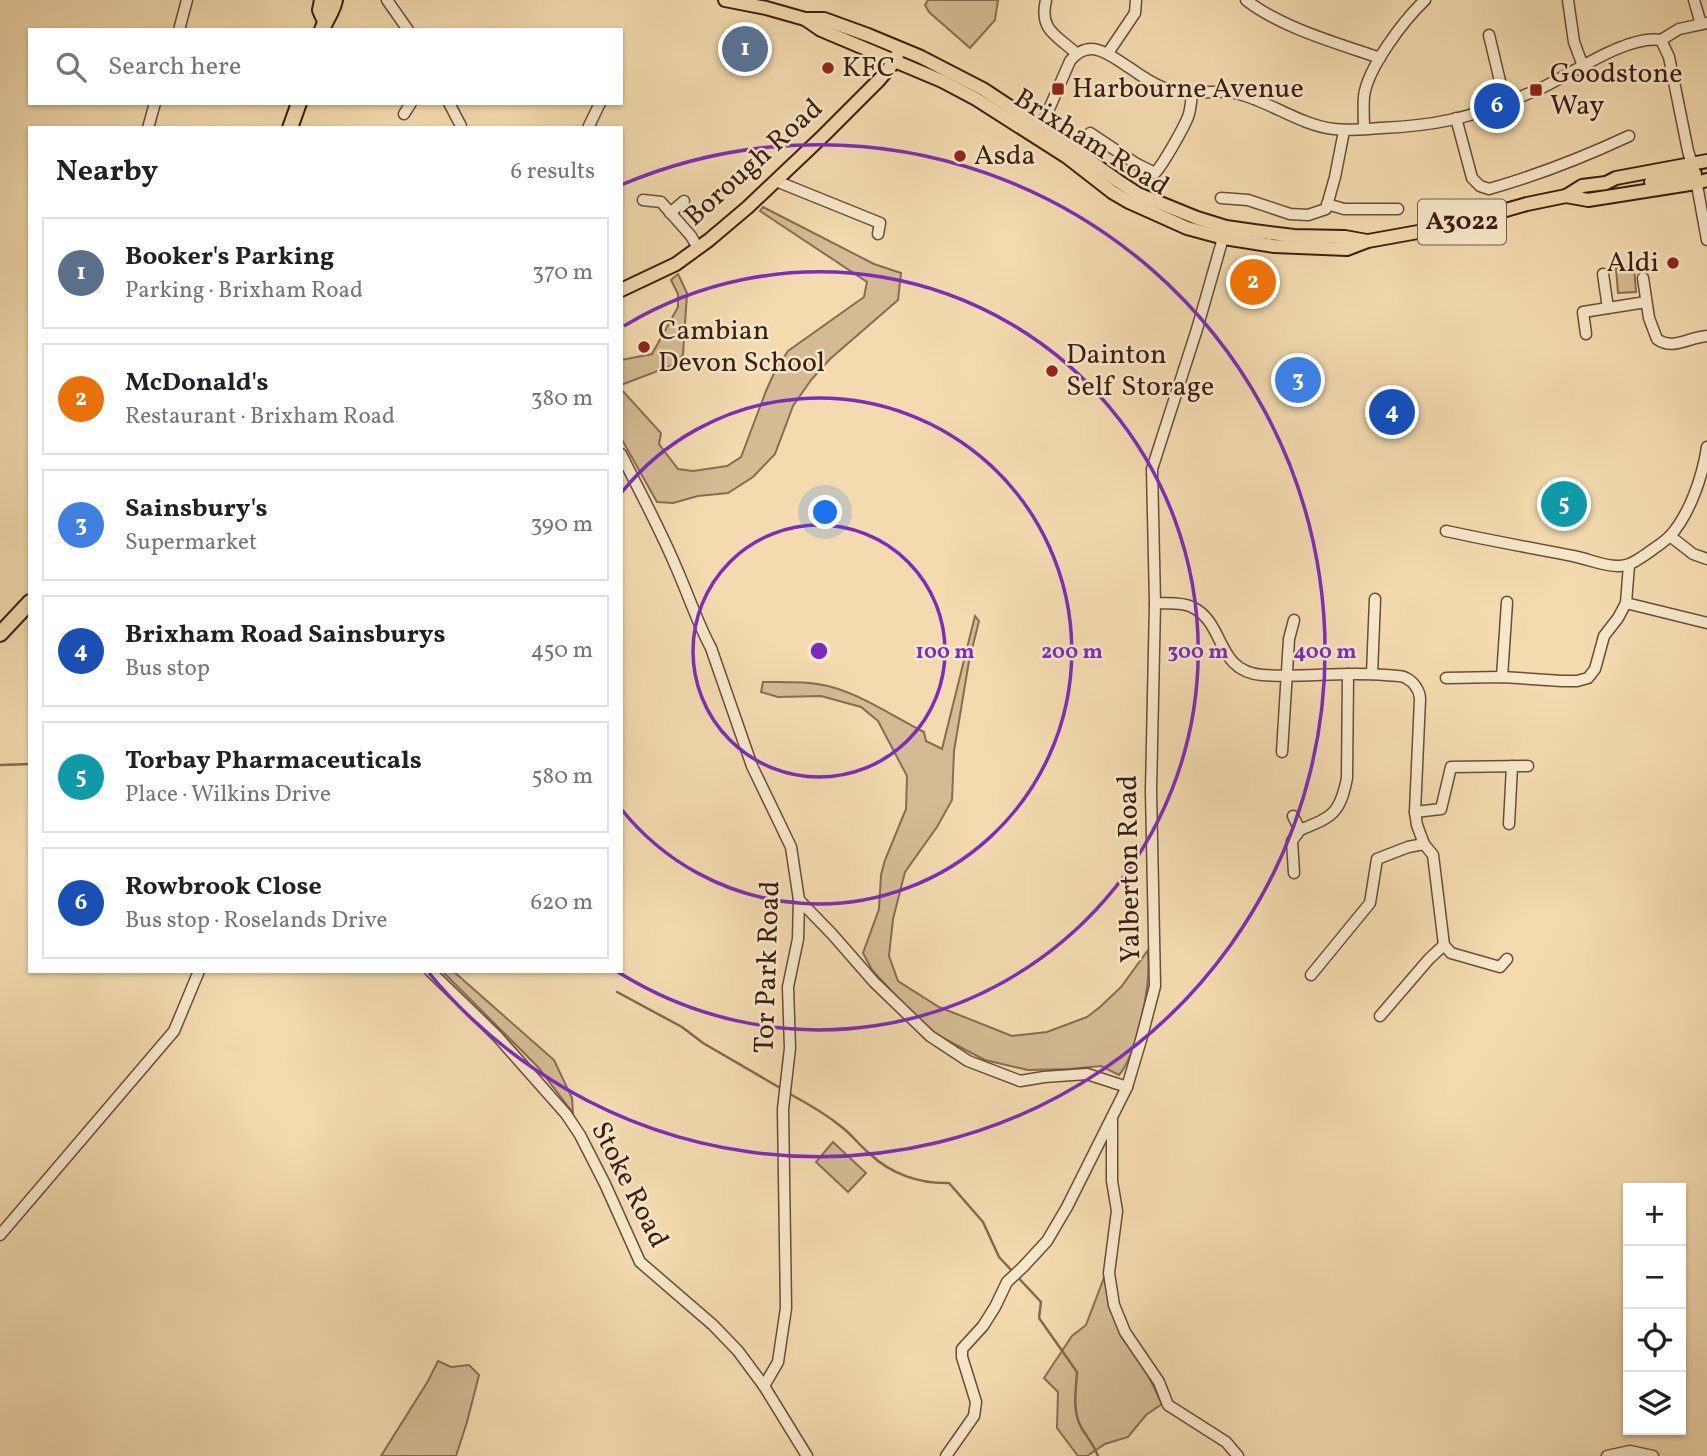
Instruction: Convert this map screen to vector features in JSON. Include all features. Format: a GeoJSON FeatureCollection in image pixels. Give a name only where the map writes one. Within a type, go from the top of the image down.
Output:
{"type":"FeatureCollection","features":[{"type":"Feature","properties":{"kind":"highway"},"geometry":{"type":"LineString","coordinates":[[322,0],[320,10],[324,25]]}},
{"type":"Feature","properties":{"kind":"highway"},"geometry":{"type":"LineString","coordinates":[[324,25],[335,0]]}},
{"type":"Feature","properties":{"kind":"highway"},"geometry":{"type":"LineString","coordinates":[[291,126],[298,105]]}},
{"type":"Feature","properties":{"kind":"highway"},"geometry":{"type":"LineString","coordinates":[[0,634],[28,605]]}},
{"type":"Feature","properties":{"kind":"main road","name":"Brixham Road"},"geometry":{"type":"LineString","coordinates":[[725,0],[805,19],[824,19],[921,57],[983,89],[1112,192],[1129,202],[1187,228],[1225,232],[1274,246],[1347,249],[1368,241],[1429,230],[1527,204],[1566,196],[1588,200],[1698,175],[1707,161]]}},
{"type":"Feature","properties":{"kind":"main road","name":"Brixham Road"},"geometry":{"type":"LineString","coordinates":[[805,19],[821,30],[942,81],[1036,130]]}},
{"type":"Feature","properties":{"kind":"main road","name":"Borough Road"},"geometry":{"type":"LineString","coordinates":[[623,289],[676,264],[748,207],[879,80],[895,61],[900,48]]}},
{"type":"Feature","properties":{"kind":"main road"},"geometry":{"type":"LineString","coordinates":[[1566,196],[1582,186],[1606,183],[1619,188],[1698,175]]}},
{"type":"Feature","properties":{"kind":"street"},"geometry":{"type":"LineString","coordinates":[[180,28],[187,0]]}},
{"type":"Feature","properties":{"kind":"street"},"geometry":{"type":"LineString","coordinates":[[387,0],[407,28]]}},
{"type":"Feature","properties":{"kind":"street"},"geometry":{"type":"LineString","coordinates":[[1046,0],[1043,14],[1046,26],[1076,53]]}},
{"type":"Feature","properties":{"kind":"street"},"geometry":{"type":"LineString","coordinates":[[1108,53],[1135,13],[1136,0]]}},
{"type":"Feature","properties":{"kind":"street"},"geometry":{"type":"LineString","coordinates":[[1246,0],[1275,19],[1380,58]]}},
{"type":"Feature","properties":{"kind":"street"},"geometry":{"type":"LineString","coordinates":[[1364,130],[1364,94],[1380,58],[1398,30],[1424,0]]}},
{"type":"Feature","properties":{"kind":"street"},"geometry":{"type":"LineString","coordinates":[[1568,0],[1574,42],[1583,66]]}},
{"type":"Feature","properties":{"kind":"street"},"geometry":{"type":"LineString","coordinates":[[1036,130],[1046,116],[1076,53],[1093,50],[1108,53],[1167,89],[1192,93],[1235,93],[1328,129],[1364,130],[1456,118],[1545,86],[1618,48],[1640,41],[1661,40],[1679,29],[1704,24],[1694,0]]}},
{"type":"Feature","properties":{"kind":"street"},"geometry":{"type":"LineString","coordinates":[[1489,36],[1505,102]]}},
{"type":"Feature","properties":{"kind":"street"},"geometry":{"type":"LineString","coordinates":[[1661,40],[1669,57],[1688,151],[1698,175],[1707,240]]}},
{"type":"Feature","properties":{"kind":"street"},"geometry":{"type":"LineString","coordinates":[[1090,133],[1155,173],[1188,118],[1192,93]]}},
{"type":"Feature","properties":{"kind":"street"},"geometry":{"type":"LineString","coordinates":[[149,126],[154,105]]}},
{"type":"Feature","properties":{"kind":"street"},"geometry":{"type":"LineString","coordinates":[[404,114],[410,105]]}},
{"type":"Feature","properties":{"kind":"street"},"geometry":{"type":"LineString","coordinates":[[450,105],[461,126]]}},
{"type":"Feature","properties":{"kind":"street"},"geometry":{"type":"LineString","coordinates":[[589,126],[599,105]]}},
{"type":"Feature","properties":{"kind":"street"},"geometry":{"type":"LineString","coordinates":[[1456,118],[1472,178],[1480,186],[1489,189],[1585,157],[1629,136]]}},
{"type":"Feature","properties":{"kind":"street"},"geometry":{"type":"LineString","coordinates":[[1221,198],[1248,200],[1299,215],[1326,209],[1344,131]]}},
{"type":"Feature","properties":{"kind":"street"},"geometry":{"type":"LineString","coordinates":[[776,181],[880,223],[878,234]]}},
{"type":"Feature","properties":{"kind":"street"},"geometry":{"type":"LineString","coordinates":[[643,200],[660,202],[691,236],[698,248]]}},
{"type":"Feature","properties":{"kind":"street"},"geometry":{"type":"LineString","coordinates":[[670,213],[684,201]]}},
{"type":"Feature","properties":{"kind":"street"},"geometry":{"type":"LineString","coordinates":[[1328,204],[1344,209],[1398,209]]}},
{"type":"Feature","properties":{"kind":"street","name":"Yalberton Road"},"geometry":{"type":"LineString","coordinates":[[946,1456],[974,1416],[976,1402],[962,1349],[983,1326],[1007,1282],[1047,1241],[1067,1207],[1127,1087],[1155,986],[1151,791],[1155,603],[1152,469],[1225,232]]}},
{"type":"Feature","properties":{"kind":"street"},"geometry":{"type":"LineString","coordinates":[[1603,274],[1608,308]]}},
{"type":"Feature","properties":{"kind":"street"},"geometry":{"type":"LineString","coordinates":[[1643,278],[1652,329],[1657,339],[1668,344],[1680,344],[1706,335]]}},
{"type":"Feature","properties":{"kind":"street"},"geometry":{"type":"LineString","coordinates":[[1586,334],[1583,312],[1646,302]]}},
{"type":"Feature","properties":{"kind":"street"},"geometry":{"type":"LineString","coordinates":[[1446,531],[1605,564],[1629,565],[1670,536],[1681,520],[1700,482],[1707,447]]}},
{"type":"Feature","properties":{"kind":"street","name":"Tor Park Road"},"geometry":{"type":"LineString","coordinates":[[623,458],[677,568],[711,648],[751,766],[791,847],[799,900],[798,939],[789,987],[790,1048],[784,1099],[786,1308],[778,1363],[764,1387]]}},
{"type":"Feature","properties":{"kind":"street"},"geometry":{"type":"LineString","coordinates":[[1670,536],[1693,554],[1707,559]]}},
{"type":"Feature","properties":{"kind":"street"},"geometry":{"type":"LineString","coordinates":[[1446,678],[1502,677],[1577,681],[1588,678],[1595,669],[1604,636],[1626,603],[1629,565]]}},
{"type":"Feature","properties":{"kind":"street"},"geometry":{"type":"LineString","coordinates":[[1373,674],[1375,599]]}},
{"type":"Feature","properties":{"kind":"street"},"geometry":{"type":"LineString","coordinates":[[1502,677],[1507,601]]}},
{"type":"Feature","properties":{"kind":"street"},"geometry":{"type":"LineString","coordinates":[[1155,603],[1192,607],[1205,617],[1230,659],[1239,668],[1252,674],[1373,674],[1406,677],[1420,692],[1415,812],[1424,844],[1433,855],[1444,945],[1451,953],[1500,967],[1507,958]]}},
{"type":"Feature","properties":{"kind":"street"},"geometry":{"type":"LineString","coordinates":[[1626,603],[1707,622]]}},
{"type":"Feature","properties":{"kind":"street"},"geometry":{"type":"LineString","coordinates":[[1282,752],[1289,639],[1294,621]]}},
{"type":"Feature","properties":{"kind":"street"},"geometry":{"type":"LineString","coordinates":[[1294,873],[1292,841],[1300,830],[1326,820],[1334,813],[1344,792],[1347,778],[1348,674]]}},
{"type":"Feature","properties":{"kind":"street"},"geometry":{"type":"LineString","coordinates":[[1509,824],[1512,766]]}},
{"type":"Feature","properties":{"kind":"street"},"geometry":{"type":"LineString","coordinates":[[1415,812],[1441,809],[1451,767],[1528,766]]}},
{"type":"Feature","properties":{"kind":"street"},"geometry":{"type":"LineString","coordinates":[[1293,816],[1300,830]]}},
{"type":"Feature","properties":{"kind":"street"},"geometry":{"type":"LineString","coordinates":[[1311,975],[1370,903],[1377,859],[1424,844]]}},
{"type":"Feature","properties":{"kind":"street"},"geometry":{"type":"LineString","coordinates":[[799,900],[874,982],[930,1036],[968,1061],[1020,1081],[1087,1074],[1127,1087]]}},
{"type":"Feature","properties":{"kind":"street"},"geometry":{"type":"LineString","coordinates":[[1380,1016],[1444,945]]}},
{"type":"Feature","properties":{"kind":"street"},"geometry":{"type":"LineString","coordinates":[[0,1235],[174,1031],[198,973]]}},
{"type":"Feature","properties":{"kind":"street","name":"Stoke Road"},"geometry":{"type":"LineString","coordinates":[[432,973],[497,1036],[566,1114],[605,1184],[640,1262],[713,1325],[738,1351],[807,1456]]}},
{"type":"Feature","properties":{"kind":"street"},"geometry":{"type":"LineString","coordinates":[[1112,1115],[1112,1181],[1117,1211],[1109,1273],[1114,1305],[1125,1332],[1159,1382],[1168,1405],[1226,1442],[1238,1456]]}},
{"type":"Feature","properties":{"kind":"street"},"geometry":{"type":"LineString","coordinates":[[1607,1456],[1630,1451],[1653,1456]]}},
{"type":"Feature","properties":{"kind":"shaded area"},"geometry":{"type":"Polygon","coordinates":[[[928,0],[998,0],[995,20],[970,48],[929,12],[925,5],[928,0]]]}},
{"type":"Feature","properties":{"kind":"shaded area"},"geometry":{"type":"Polygon","coordinates":[[[763,207],[874,264],[901,273],[898,300],[830,359],[811,380],[793,406],[775,454],[753,477],[728,493],[698,496],[673,503],[657,502],[623,442],[623,391],[661,433],[659,444],[678,469],[693,471],[727,466],[741,457],[766,391],[788,351],[864,297],[867,282],[760,211],[763,207]]]}},
{"type":"Feature","properties":{"kind":"shaded area"},"geometry":{"type":"Polygon","coordinates":[[[1634,267],[1636,292],[1618,293],[1616,268],[1634,267]]]}},
{"type":"Feature","properties":{"kind":"shaded area"},"geometry":{"type":"Polygon","coordinates":[[[678,274],[687,293],[683,355],[671,366],[623,384],[623,360],[652,354],[678,307],[678,294],[671,280],[678,274]]]}},
{"type":"Feature","properties":{"kind":"shaded area"},"geometry":{"type":"Polygon","coordinates":[[[975,616],[979,621],[969,661],[954,751],[952,800],[937,827],[905,872],[893,919],[889,956],[898,981],[939,1007],[1012,1036],[1047,1032],[1087,1017],[1121,987],[1148,950],[1148,978],[1142,1014],[1135,1043],[1119,1075],[1101,1066],[1028,1070],[985,1060],[937,1035],[908,1009],[872,970],[863,953],[879,909],[881,875],[885,860],[906,809],[907,776],[878,721],[861,707],[821,696],[778,697],[761,692],[763,682],[808,683],[835,688],[869,702],[924,732],[926,741],[942,749],[975,616]]]}},
{"type":"Feature","properties":{"kind":"shaded area"},"geometry":{"type":"Polygon","coordinates":[[[444,973],[455,973],[554,1060],[572,1098],[573,1113],[538,1067],[444,973]]]}},
{"type":"Feature","properties":{"kind":"shaded area"},"geometry":{"type":"Polygon","coordinates":[[[833,1142],[866,1173],[848,1192],[816,1162],[833,1142]]]}},
{"type":"Feature","properties":{"kind":"shaded area"},"geometry":{"type":"Polygon","coordinates":[[[1105,1275],[1110,1305],[1121,1336],[1147,1373],[1162,1404],[1146,1415],[1128,1437],[1105,1444],[1087,1456],[1078,1456],[1057,1428],[1058,1392],[1044,1378],[1072,1336],[1086,1325],[1105,1275]]]}},
{"type":"Feature","properties":{"kind":"shaded area"},"geometry":{"type":"Polygon","coordinates":[[[438,1361],[451,1367],[469,1365],[479,1375],[456,1456],[381,1456],[428,1381],[438,1361]]]}},
{"type":"Feature","properties":{"kind":"waterway"},"geometry":{"type":"LineString","coordinates":[[0,765],[28,764]]}},
{"type":"Feature","properties":{"kind":"waterway"},"geometry":{"type":"LineString","coordinates":[[617,992],[682,1027],[703,1043],[782,1089]]}},
{"type":"Feature","properties":{"kind":"waterway"},"geometry":{"type":"LineString","coordinates":[[788,1093],[837,1123],[887,1167],[917,1180],[949,1183],[983,1222],[999,1257],[1041,1302],[1039,1318],[1077,1372],[1076,1414],[1098,1456]]}},
{"type":"Feature","properties":{"kind":"place","name":"Booker's Parking"},"geometry":{"type":"Point","coordinates":[745,49]}},
{"type":"Feature","properties":{"kind":"place","name":"KFC"},"geometry":{"type":"Point","coordinates":[828,68]}},
{"type":"Feature","properties":{"kind":"place","name":"Harbourne Avenue"},"geometry":{"type":"Point","coordinates":[1058,89]}},
{"type":"Feature","properties":{"kind":"place","name":"Goodstone Way"},"geometry":{"type":"Point","coordinates":[1536,90]}},
{"type":"Feature","properties":{"kind":"place","name":"Rowbrook Close"},"geometry":{"type":"Point","coordinates":[1497,106]}},
{"type":"Feature","properties":{"kind":"place","name":"Asda"},"geometry":{"type":"Point","coordinates":[960,156]}},
{"type":"Feature","properties":{"kind":"place","name":"Aldi"},"geometry":{"type":"Point","coordinates":[1673,263]}},
{"type":"Feature","properties":{"kind":"place","name":"McDonald's"},"geometry":{"type":"Point","coordinates":[1253,282]}},
{"type":"Feature","properties":{"kind":"place","name":"Cambian Devon School"},"geometry":{"type":"Point","coordinates":[644,347]}},
{"type":"Feature","properties":{"kind":"place","name":"Dainton Self Storage"},"geometry":{"type":"Point","coordinates":[1052,371]}},
{"type":"Feature","properties":{"kind":"place","name":"Sainsbury's"},"geometry":{"type":"Point","coordinates":[1298,380]}},
{"type":"Feature","properties":{"kind":"place","name":"Brixham Road Sainsburys"},"geometry":{"type":"Point","coordinates":[1392,412]}},
{"type":"Feature","properties":{"kind":"place","name":"Torbay Pharmaceuticals"},"geometry":{"type":"Point","coordinates":[1564,504]}}]}
